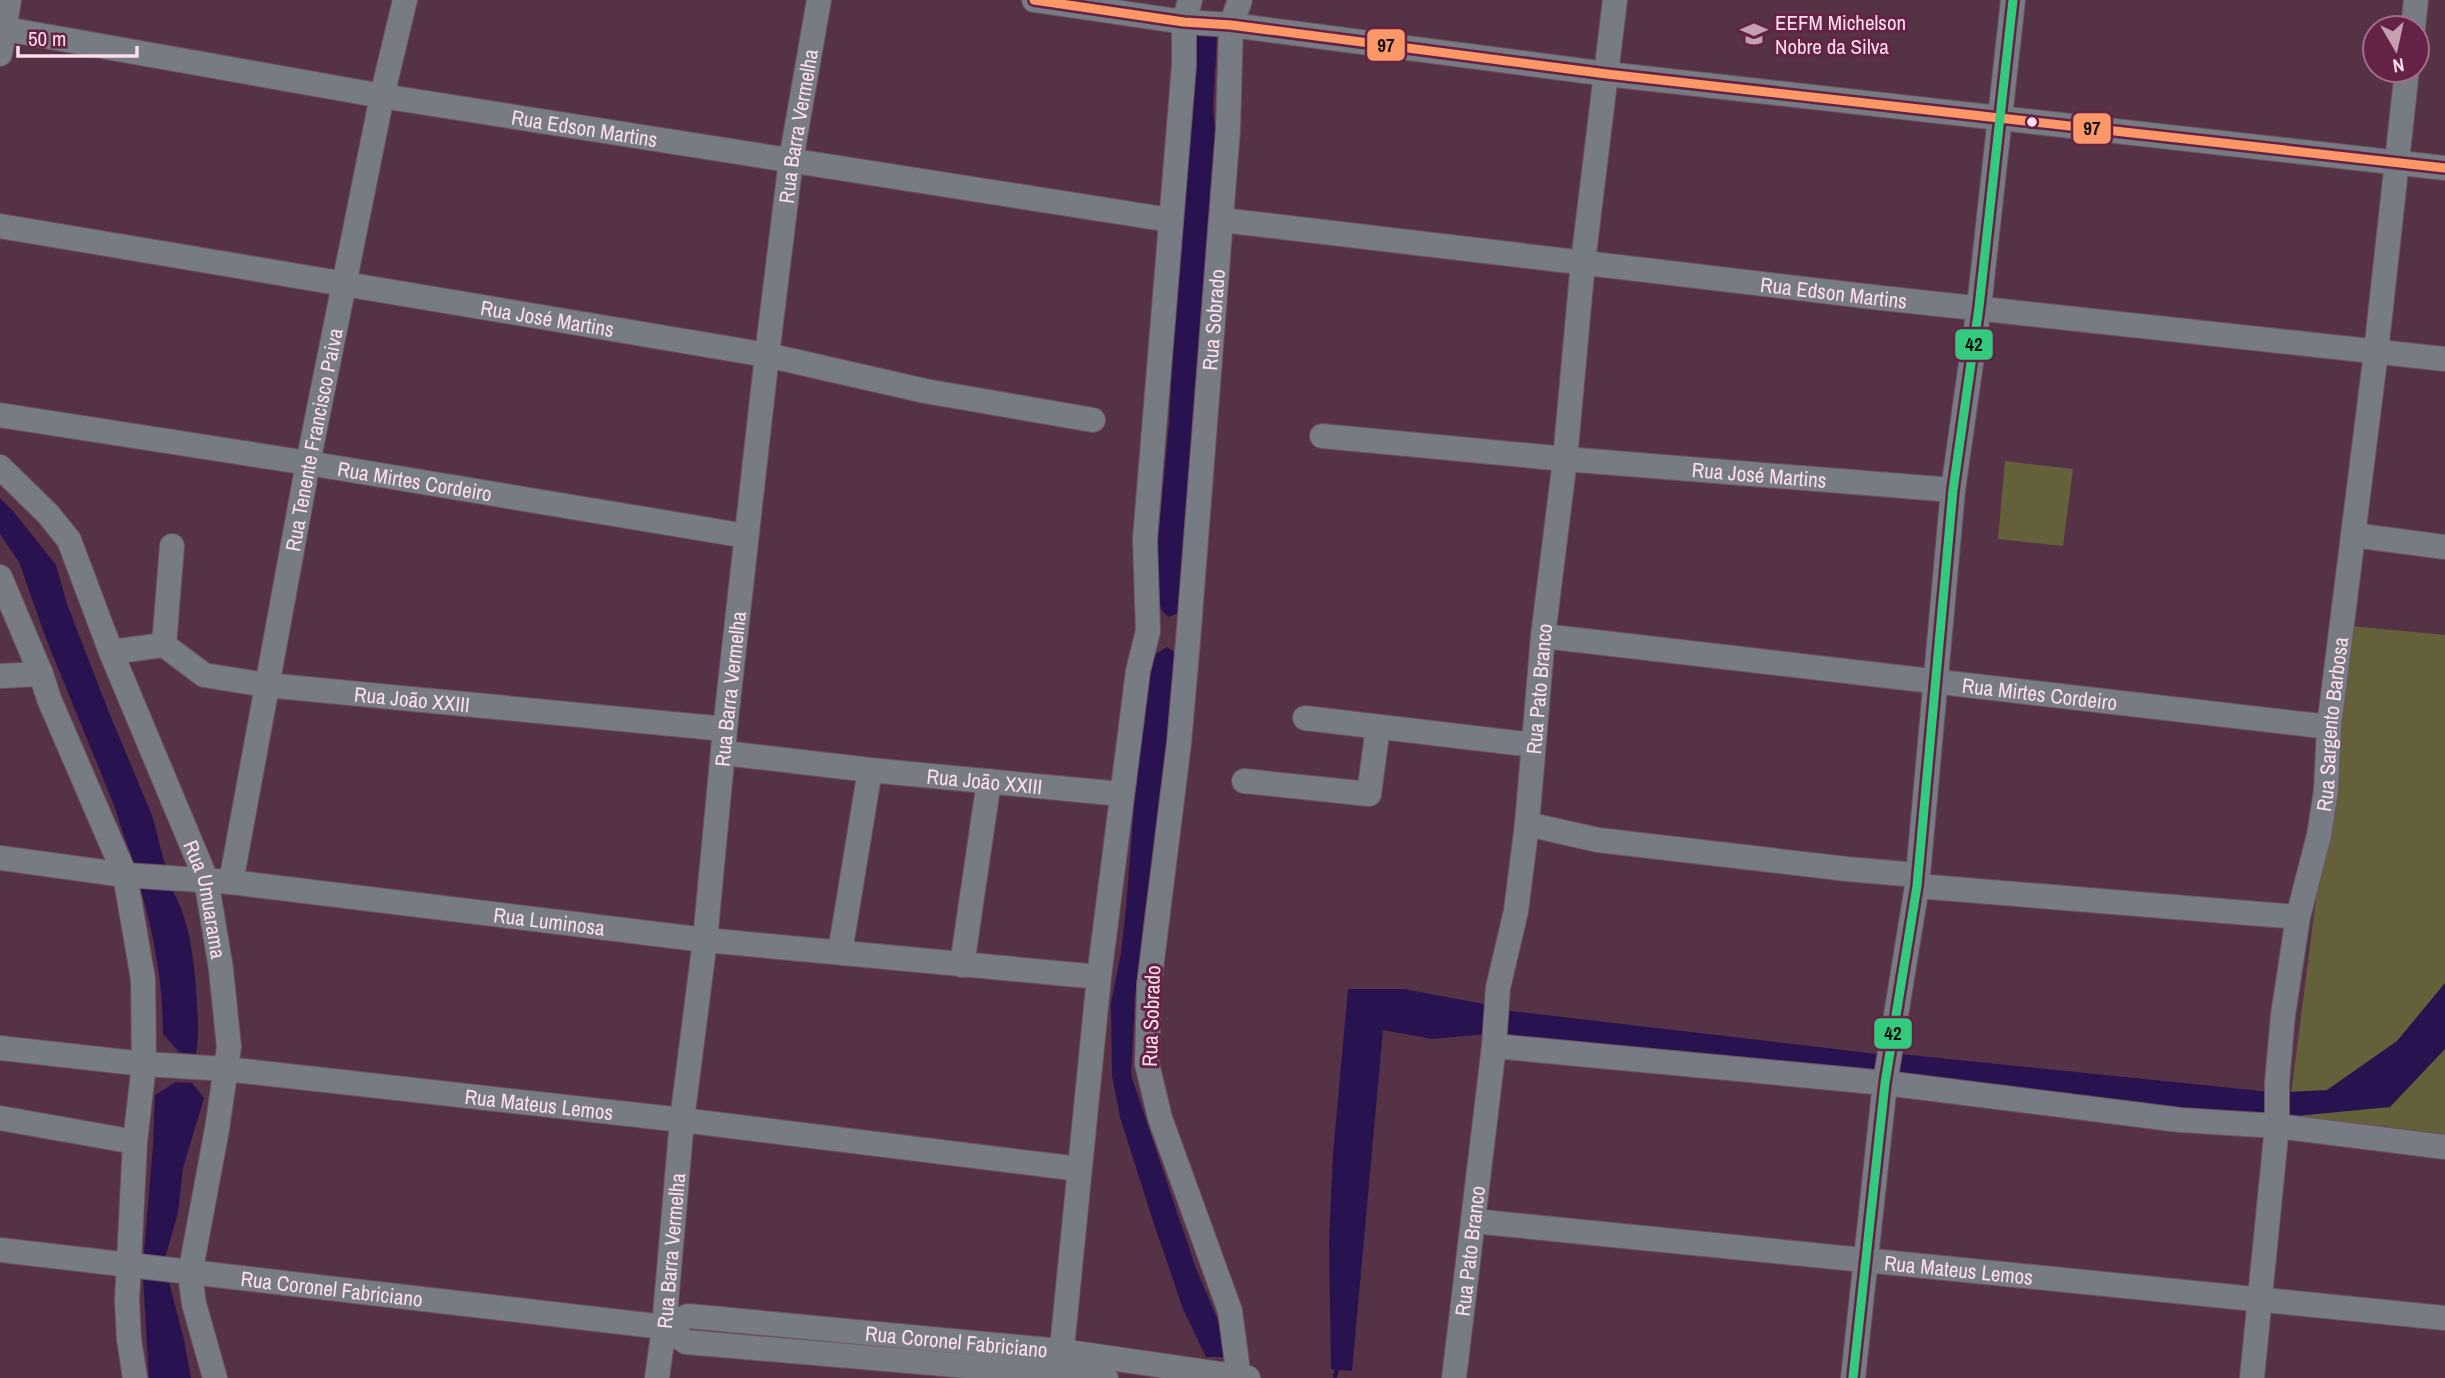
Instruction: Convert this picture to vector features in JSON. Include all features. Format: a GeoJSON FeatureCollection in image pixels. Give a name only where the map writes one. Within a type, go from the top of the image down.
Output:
{"type":"FeatureCollection","features":[{"type":"Feature","properties":{"kind":"street"},"geometry":{"type":"LineString","coordinates":[[0,54],[2,28],[9,0]]}},
{"type":"Feature","properties":{"kind":"street","name":"Rua Tenente Francisco Paiva"},"geometry":{"type":"LineString","coordinates":[[231,882],[308,463],[382,96],[405,0]]}},
{"type":"Feature","properties":{"kind":"street","name":"Rua Barra Vermelha"},"geometry":{"type":"LineString","coordinates":[[657,1378],[682,1120],[705,940],[767,355],[791,160],[819,0]]}},
{"type":"Feature","properties":{"kind":"street"},"geometry":{"type":"LineString","coordinates":[[1034,0],[1187,11],[1231,25],[1606,74],[2445,168]]}},
{"type":"Feature","properties":{"kind":"street","name":"Rua Sobrado"},"geometry":{"type":"LineString","coordinates":[[1231,1377],[1230,1311],[1160,1118],[1147,1065],[1149,985],[1188,641],[1222,219],[1231,25],[1240,0]]}},
{"type":"Feature","properties":{"kind":"street","name":"Rua Pato Branco"},"geometry":{"type":"LineString","coordinates":[[1454,1378],[1499,988],[1516,911],[1527,824],[1543,636],[1565,459],[1583,262],[1615,0]]}},
{"type":"Feature","properties":{"kind":"street"},"geometry":{"type":"LineString","coordinates":[[1853,1378],[1885,1083],[1917,881],[1937,682],[1952,489],[1979,307],[2013,0]]}},
{"type":"Feature","properties":{"kind":"street"},"geometry":{"type":"LineString","coordinates":[[1060,1367],[1099,977],[1138,671],[1148,631],[1145,539],[1187,11]]}},
{"type":"Feature","properties":{"kind":"street","name":"Rua Edson Martins"},"geometry":{"type":"LineString","coordinates":[[2,28],[382,96],[1170,220]]}},
{"type":"Feature","properties":{"kind":"street","name":"Rua Sargento Barbosa"},"geometry":{"type":"LineString","coordinates":[[2252,1378],[2277,1126],[2277,1083],[2283,1015],[2298,917],[2319,835],[2326,791],[2329,727],[2376,352],[2405,84]]}},
{"type":"Feature","properties":{"kind":"street","name":"Rua Edson Martins"},"geometry":{"type":"LineString","coordinates":[[1222,219],[1873,297],[2445,359]]}},
{"type":"Feature","properties":{"kind":"street","name":"Rua José Martins"},"geometry":{"type":"LineString","coordinates":[[0,226],[767,355],[925,391],[1093,420]]}},
{"type":"Feature","properties":{"kind":"street","name":"Rua Mirtes Cordeiro"},"geometry":{"type":"LineString","coordinates":[[0,415],[746,536]]}},
{"type":"Feature","properties":{"kind":"street","name":"Rua José Martins"},"geometry":{"type":"LineString","coordinates":[[1322,436],[1565,459],[1952,489]]}},
{"type":"Feature","properties":{"kind":"street","name":"Rua Umuarama"},"geometry":{"type":"LineString","coordinates":[[0,467],[48,514],[69,540],[111,652],[206,879],[221,969],[229,1047],[190,1274],[194,1304],[215,1378]]}},
{"type":"Feature","properties":{"kind":"street"},"geometry":{"type":"LineString","coordinates":[[2353,535],[2445,547]]}},
{"type":"Feature","properties":{"kind":"street"},"geometry":{"type":"LineString","coordinates":[[111,652],[164,645],[172,546]]}},
{"type":"Feature","properties":{"kind":"street"},"geometry":{"type":"LineString","coordinates":[[0,577],[125,875],[143,979],[144,1064],[135,1142],[127,1301],[128,1339],[135,1378]]}},
{"type":"Feature","properties":{"kind":"street"},"geometry":{"type":"LineString","coordinates":[[1148,631],[1188,641]]}},
{"type":"Feature","properties":{"kind":"street","name":"Rua Mirtes Cordeiro"},"geometry":{"type":"LineString","coordinates":[[1543,636],[2329,727]]}},
{"type":"Feature","properties":{"kind":"street","name":"Rua João XXIII"},"geometry":{"type":"LineString","coordinates":[[164,645],[204,675],[266,685],[724,741],[870,770],[1121,794]]}},
{"type":"Feature","properties":{"kind":"street"},"geometry":{"type":"LineString","coordinates":[[0,676],[41,674]]}},
{"type":"Feature","properties":{"kind":"street"},"geometry":{"type":"LineString","coordinates":[[1305,718],[1533,746]]}},
{"type":"Feature","properties":{"kind":"street"},"geometry":{"type":"LineString","coordinates":[[1244,781],[1369,794],[1378,727]]}},
{"type":"Feature","properties":{"kind":"street"},"geometry":{"type":"LineString","coordinates":[[840,953],[870,770]]}},
{"type":"Feature","properties":{"kind":"street"},"geometry":{"type":"LineString","coordinates":[[962,965],[989,780]]}},
{"type":"Feature","properties":{"kind":"street"},"geometry":{"type":"LineString","coordinates":[[1527,824],[1598,840],[1847,869],[1917,881],[2298,917]]}},
{"type":"Feature","properties":{"kind":"street","name":"Rua Luminosa"},"geometry":{"type":"LineString","coordinates":[[0,858],[125,875],[206,879],[705,940],[1099,977]]}},
{"type":"Feature","properties":{"kind":"street"},"geometry":{"type":"LineString","coordinates":[[1494,1046],[1885,1083],[2180,1120],[2277,1126],[2445,1147]]}},
{"type":"Feature","properties":{"kind":"street","name":"Rua Mateus Lemos"},"geometry":{"type":"LineString","coordinates":[[0,1048],[144,1064],[226,1069],[682,1120],[1079,1170]]}},
{"type":"Feature","properties":{"kind":"street"},"geometry":{"type":"LineString","coordinates":[[0,1118],[135,1142]]}},
{"type":"Feature","properties":{"kind":"street","name":"Rua Mateus Lemos"},"geometry":{"type":"LineString","coordinates":[[1473,1221],[2445,1318]]}},
{"type":"Feature","properties":{"kind":"street","name":"Rua Coronel Fabriciano"},"geometry":{"type":"LineString","coordinates":[[0,1250],[664,1327],[686,1342],[1231,1377]]}},
{"type":"Feature","properties":{"kind":"street","name":"Rua Coronel Fabriciano"},"geometry":{"type":"LineString","coordinates":[[1060,1367],[1106,1378]]}},
{"type":"Feature","properties":{"kind":"shaded area"},"geometry":{"type":"Polygon","coordinates":[[[1194,34],[1217,35],[1213,110],[1220,175],[1180,612],[1169,617],[1162,611],[1159,602],[1157,551],[1169,424],[1178,247],[1194,34]]]}},
{"type":"Feature","properties":{"kind":"shaded area"},"geometry":{"type":"Polygon","coordinates":[[[2005,461],[2073,469],[2063,546],[1998,539],[2005,461]]]}},
{"type":"Feature","properties":{"kind":"shaded area"},"geometry":{"type":"Polygon","coordinates":[[[0,498],[56,565],[67,604],[153,818],[167,873],[136,870],[116,810],[47,641],[19,562],[0,534],[0,498]]]}},
{"type":"Feature","properties":{"kind":"shaded area"},"geometry":{"type":"Polygon","coordinates":[[[2351,626],[2445,635],[2445,1134],[2288,1118],[2351,626]]]}},
{"type":"Feature","properties":{"kind":"shaded area"},"geometry":{"type":"Polygon","coordinates":[[[1167,647],[1173,651],[1181,674],[1172,747],[1145,908],[1135,999],[1131,1075],[1195,1266],[1228,1344],[1229,1357],[1206,1357],[1183,1309],[1120,1117],[1112,1076],[1111,1003],[1126,908],[1140,729],[1151,664],[1156,654],[1167,647]]]}},
{"type":"Feature","properties":{"kind":"shaded area"},"geometry":{"type":"Polygon","coordinates":[[[139,884],[171,887],[182,912],[192,948],[195,974],[198,1029],[196,1054],[179,1052],[163,1034],[157,958],[139,884]]]}},
{"type":"Feature","properties":{"kind":"shaded area"},"geometry":{"type":"Polygon","coordinates":[[[2445,983],[2445,1049],[2390,1107],[2285,1117],[2287,1092],[2327,1090],[2397,1041],[2445,983]]]}},
{"type":"Feature","properties":{"kind":"shaded area"},"geometry":{"type":"Polygon","coordinates":[[[1348,989],[1404,989],[1489,1005],[1486,1034],[1433,1039],[1383,1030],[1352,1371],[1331,1369],[1329,1241],[1333,1154],[1348,989]]]}},
{"type":"Feature","properties":{"kind":"shaded area"},"geometry":{"type":"Polygon","coordinates":[[[1503,1010],[1877,1054],[1874,1077],[1500,1034],[1503,1010]]]}},
{"type":"Feature","properties":{"kind":"shaded area"},"geometry":{"type":"Polygon","coordinates":[[[1891,1053],[2271,1092],[2270,1117],[1890,1077],[1891,1053]]]}},
{"type":"Feature","properties":{"kind":"shaded area"},"geometry":{"type":"Polygon","coordinates":[[[176,1082],[192,1083],[204,1098],[183,1168],[178,1213],[163,1265],[143,1265],[155,1095],[176,1082]]]}},
{"type":"Feature","properties":{"kind":"shaded area"},"geometry":{"type":"Polygon","coordinates":[[[143,1278],[168,1278],[191,1378],[149,1378],[143,1278]]]}},
{"type":"Feature","properties":{"kind":"waterway"},"geometry":{"type":"LineString","coordinates":[[1335,1376],[1339,1364]]}},
{"type":"Feature","properties":{"kind":"transit line","name":"97"},"geometry":{"type":"LineString","coordinates":[[1034,0],[1184,22],[1231,25],[1607,74],[2445,168]]}},
{"type":"Feature","properties":{"kind":"transit line","name":"42"},"geometry":{"type":"LineString","coordinates":[[1853,1378],[1885,1083],[1917,886],[1953,490],[1979,307],[2013,0]]}},
{"type":"Feature","properties":{"kind":"place","name":"EEFM Michelson Nobre da Silva"},"geometry":{"type":"Point","coordinates":[1754,34]}}]}
